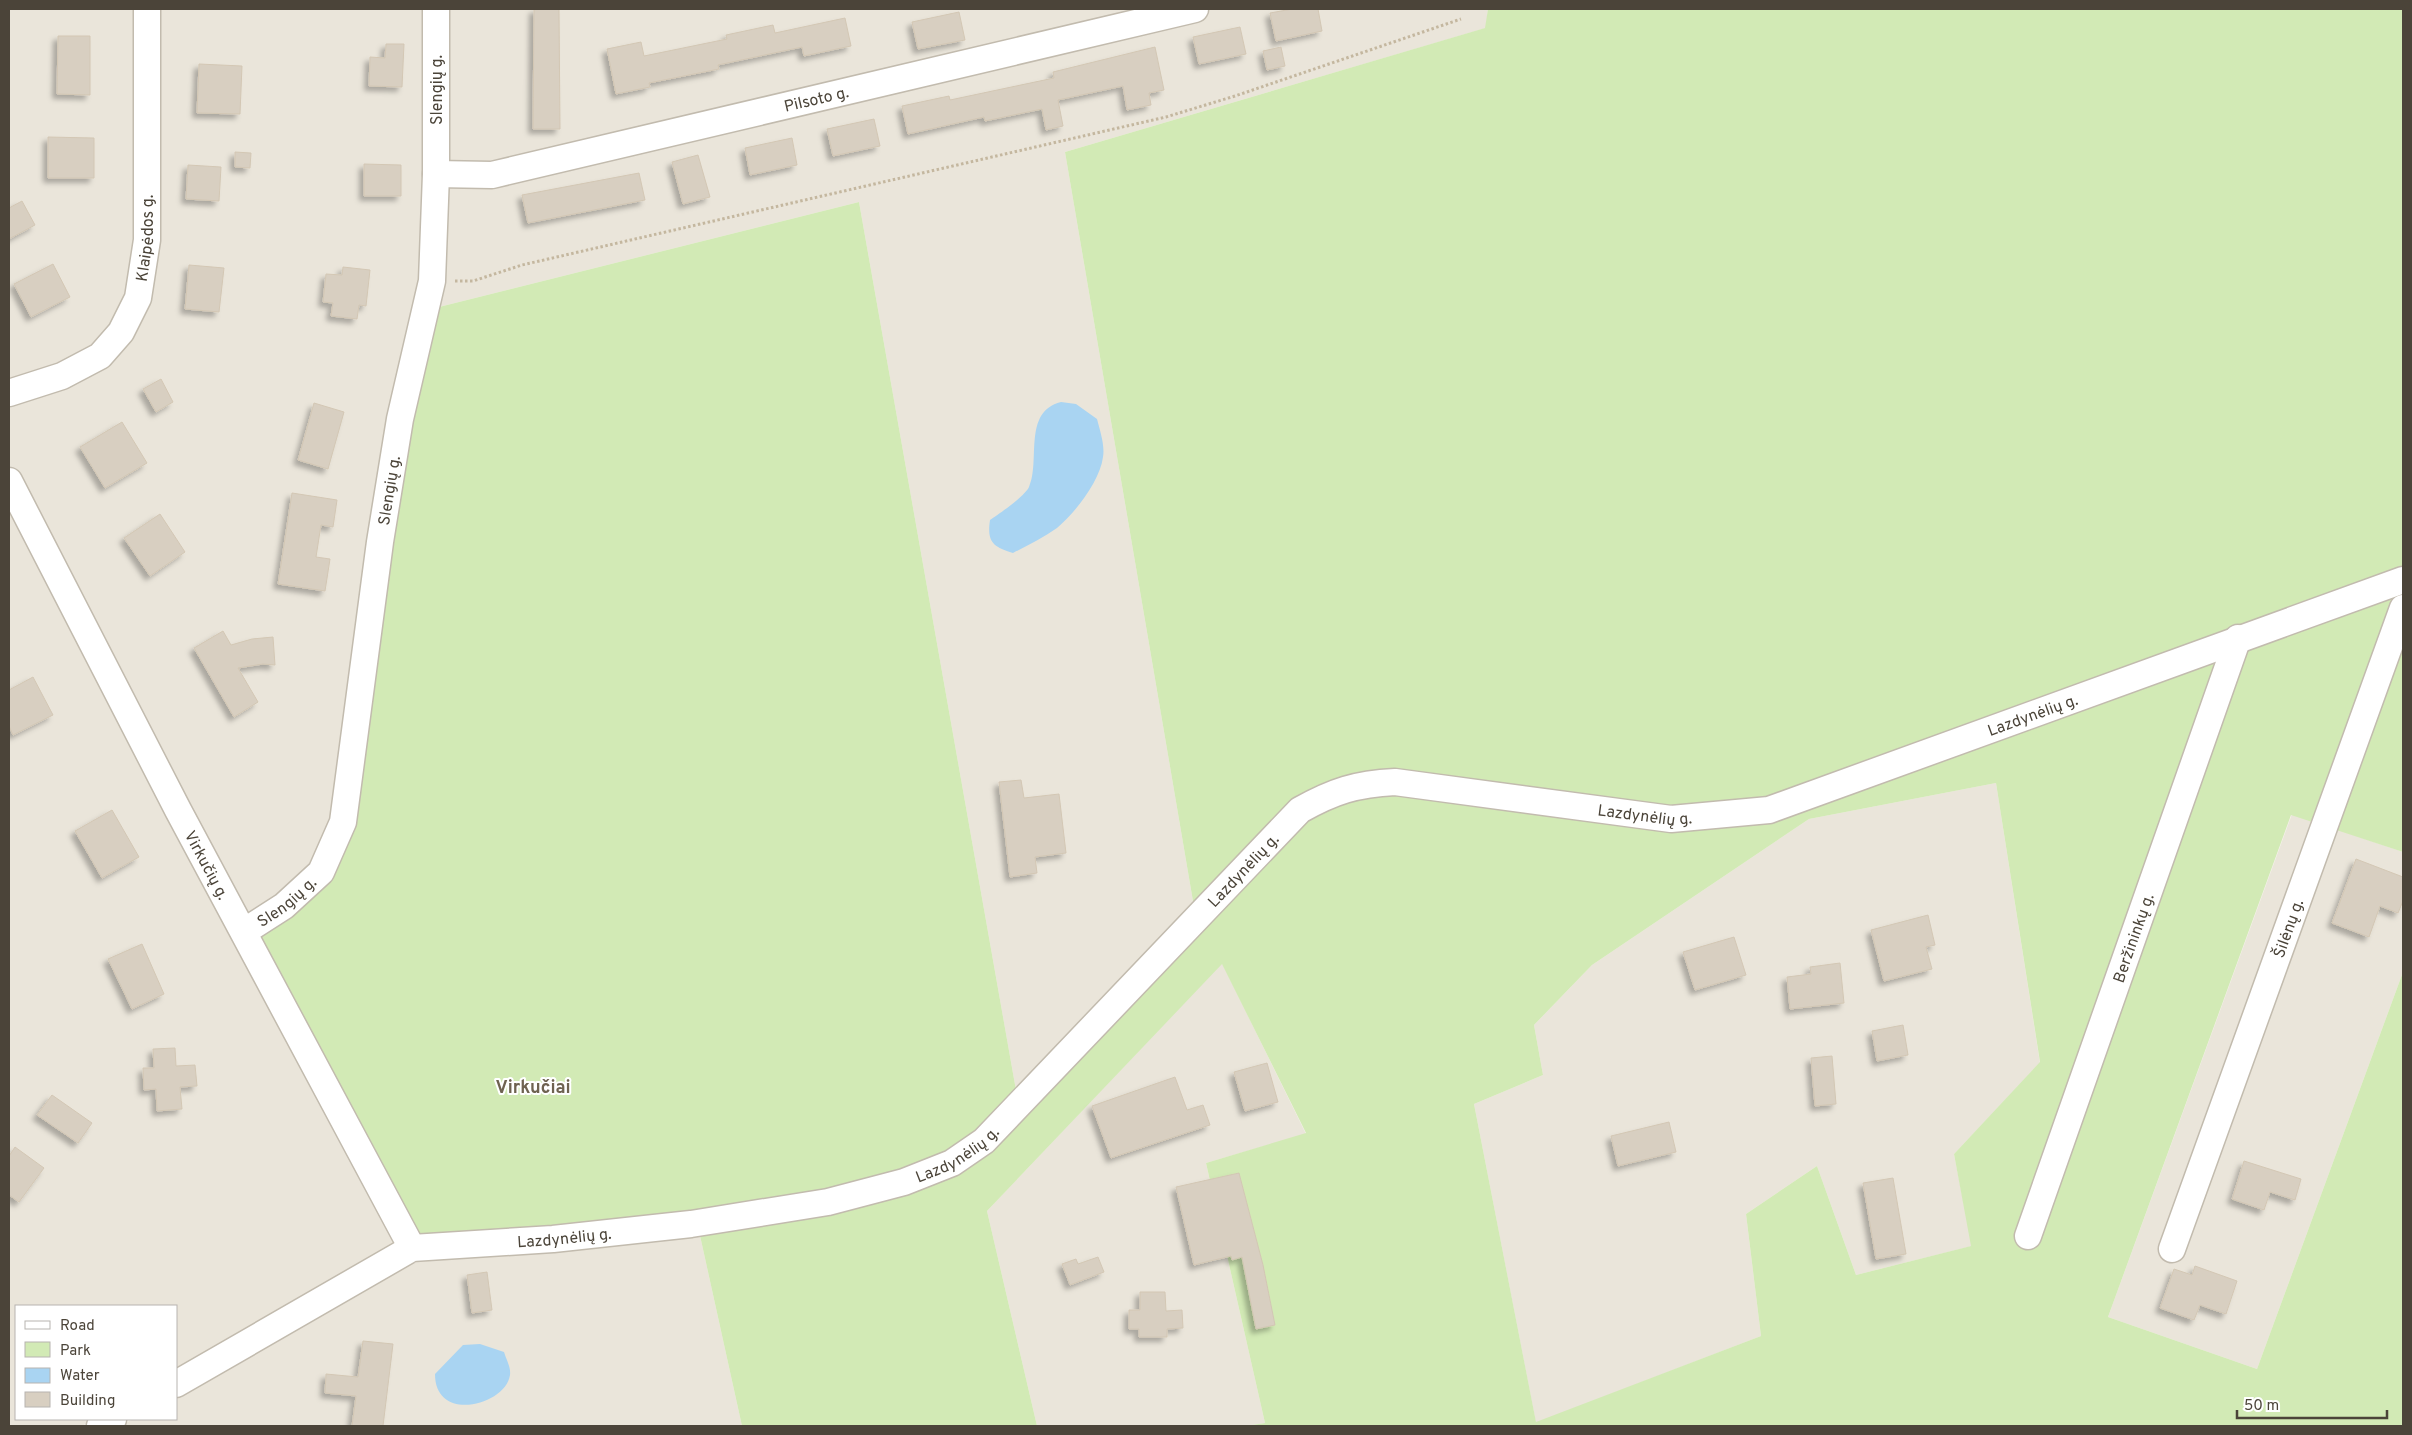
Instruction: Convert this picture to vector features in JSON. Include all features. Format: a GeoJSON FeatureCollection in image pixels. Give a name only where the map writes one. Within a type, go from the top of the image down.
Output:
{"type":"FeatureCollection","features":[{"type":"Feature","properties":{"kind":"street","name":"Klaipėdos g."},"geometry":{"type":"LineString","coordinates":[[9,394],[62,376],[100,356],[121,332],[138,298],[147,240],[147,9]]}},
{"type":"Feature","properties":{"kind":"street","name":"Slengių g."},"geometry":{"type":"LineString","coordinates":[[244,931],[284,906],[321,872],[343,822],[380,542],[397,438],[432,281],[436,174],[436,9]]}},
{"type":"Feature","properties":{"kind":"street","name":"Pilsoto g."},"geometry":{"type":"LineString","coordinates":[[436,174],[492,176],[1194,9]]}},
{"type":"Feature","properties":{"kind":"street","name":"Virkučių g."},"geometry":{"type":"LineString","coordinates":[[9,481],[178,810],[412,1248]]}},
{"type":"Feature","properties":{"kind":"street","name":"Lazdynėlių g."},"geometry":{"type":"LineString","coordinates":[[178,1383],[412,1248],[553,1239],[691,1224],[828,1202],[904,1182],[952,1164],[984,1141],[1300,810],[1328,794],[1366,783],[1395,782],[1671,819],[1769,810],[2238,638],[2403,580]]}},
{"type":"Feature","properties":{"kind":"street","name":"Šilėnų g."},"geometry":{"type":"LineString","coordinates":[[2172,1249],[2403,608]]}},
{"type":"Feature","properties":{"kind":"street","name":"Beržininkų g."},"geometry":{"type":"LineString","coordinates":[[2028,1236],[2238,638]]}},
{"type":"Feature","properties":{"kind":"street"},"geometry":{"type":"LineString","coordinates":[[100,1426],[111,1420]]}},
{"type":"Feature","properties":{"kind":"path"},"geometry":{"type":"LineString","coordinates":[[432,281],[473,281],[522,265],[1166,117],[1235,96],[1461,19]]}},
{"type":"Feature","properties":{"kind":"shaded area"},"geometry":{"type":"Polygon","coordinates":[[[9,9],[428,9],[426,260],[335,814],[313,864],[298,882],[236,925],[392,1229],[394,1244],[178,1372],[178,1305],[15,1305],[15,1420],[93,1420],[82,1426],[9,1426],[9,9]]]}},
{"type":"Feature","properties":{"kind":"shaded area"},"geometry":{"type":"Polygon","coordinates":[[[446,9],[1488,9],[1486,28],[1065,152],[1194,907],[1017,1096],[859,202],[435,308],[446,9]]]}},
{"type":"Feature","properties":{"kind":"shaded area"},"geometry":{"type":"Polygon","coordinates":[[[1996,783],[2040,1063],[1954,1154],[1972,1246],[1856,1275],[1817,1166],[1746,1214],[1761,1336],[1536,1423],[1474,1104],[1543,1075],[1534,1025],[1592,965],[1809,819],[1996,783]]]}},
{"type":"Feature","properties":{"kind":"shaded area"},"geometry":{"type":"Polygon","coordinates":[[[2292,814],[2403,852],[2403,972],[2257,1369],[2108,1317],[2292,814]]]}},
{"type":"Feature","properties":{"kind":"shaded area"},"geometry":{"type":"Polygon","coordinates":[[[1222,963],[1306,1134],[1206,1163],[1265,1423],[1246,1426],[1037,1426],[987,1211],[1222,963]]]}},
{"type":"Feature","properties":{"kind":"shaded area"},"geometry":{"type":"Polygon","coordinates":[[[699,1231],[742,1426],[120,1426],[131,1420],[178,1420],[178,1393],[407,1265],[429,1258],[699,1231]]]}},
{"type":"Feature","properties":{"kind":"green space"},"geometry":{"type":"Polygon","coordinates":[[[1488,9],[2403,9],[2403,568],[1784,794],[1744,804],[1677,809],[1364,774],[1194,907],[1065,152],[1485,28],[1488,9]]]}},
{"type":"Feature","properties":{"kind":"green space"},"geometry":{"type":"Polygon","coordinates":[[[859,202],[1017,1096],[996,1118],[929,1163],[874,1182],[771,1202],[584,1223],[468,1231],[427,1239],[415,1233],[259,934],[328,876],[397,495],[435,308],[859,202]]]}},
{"type":"Feature","properties":{"kind":"green space"},"geometry":{"type":"Polygon","coordinates":[[[2403,591],[2403,852],[2291,815],[2108,1317],[2257,1369],[2403,972],[2403,1426],[1246,1426],[1265,1423],[1206,1163],[1306,1133],[1222,964],[987,1211],[1037,1426],[742,1426],[699,1231],[883,1201],[933,1185],[975,1162],[1012,1131],[1313,816],[1342,798],[1418,793],[1669,826],[1727,828],[1770,822],[2403,591]],[[1996,783],[1809,819],[1592,965],[1534,1025],[1543,1075],[1474,1104],[1536,1422],[1761,1336],[1746,1214],[1817,1166],[1856,1275],[1971,1246],[1954,1154],[2040,1062],[1996,783]]]}},
{"type":"Feature","properties":{"kind":"water"},"geometry":{"type":"Polygon","coordinates":[[[1061,402],[1076,404],[1097,419],[1103,448],[1101,466],[1086,496],[1057,528],[1013,553],[1006,551],[992,542],[989,533],[990,520],[1027,491],[1034,464],[1037,426],[1041,416],[1049,407],[1061,402]]]}},
{"type":"Feature","properties":{"kind":"water"},"geometry":{"type":"Polygon","coordinates":[[[480,1344],[504,1352],[510,1372],[506,1386],[497,1395],[471,1405],[458,1404],[446,1399],[438,1390],[435,1374],[463,1345],[480,1344]]]}},
{"type":"Feature","properties":{"kind":"building"},"geometry":{"type":"Polygon","coordinates":[[[534,9],[559,9],[560,129],[533,129],[534,9]]]}},
{"type":"Feature","properties":{"kind":"building"},"geometry":{"type":"Polygon","coordinates":[[[1292,9],[1318,9],[1322,31],[1276,41],[1270,13],[1292,9]]]}},
{"type":"Feature","properties":{"kind":"building"},"geometry":{"type":"Polygon","coordinates":[[[959,12],[965,40],[918,49],[912,22],[959,12]]]}},
{"type":"Feature","properties":{"kind":"building"},"geometry":{"type":"Polygon","coordinates":[[[845,18],[851,46],[804,56],[802,47],[718,65],[719,69],[649,83],[650,87],[616,94],[607,49],[641,42],[644,56],[727,39],[726,35],[773,25],[775,33],[845,18]]]}},
{"type":"Feature","properties":{"kind":"building"},"geometry":{"type":"Polygon","coordinates":[[[1240,27],[1246,54],[1199,64],[1193,37],[1240,27]]]}},
{"type":"Feature","properties":{"kind":"building"},"geometry":{"type":"Polygon","coordinates":[[[58,36],[90,36],[90,95],[57,94],[58,36]]]}},
{"type":"Feature","properties":{"kind":"building"},"geometry":{"type":"Polygon","coordinates":[[[386,44],[404,44],[402,87],[369,86],[370,57],[385,58],[386,44]]]}},
{"type":"Feature","properties":{"kind":"building"},"geometry":{"type":"Polygon","coordinates":[[[1155,47],[1164,90],[1149,93],[1151,105],[1127,110],[1123,86],[1058,100],[1063,126],[1046,130],[1042,109],[985,121],[984,117],[908,134],[902,106],[949,96],[950,100],[1054,78],[1053,72],[1155,47]]]}},
{"type":"Feature","properties":{"kind":"building"},"geometry":{"type":"Polygon","coordinates":[[[1281,47],[1285,66],[1267,70],[1263,51],[1281,47]]]}},
{"type":"Feature","properties":{"kind":"building"},"geometry":{"type":"Polygon","coordinates":[[[199,64],[242,66],[240,114],[197,113],[199,64]]]}},
{"type":"Feature","properties":{"kind":"building"},"geometry":{"type":"Polygon","coordinates":[[[874,119],[880,146],[833,156],[827,129],[874,119]]]}},
{"type":"Feature","properties":{"kind":"building"},"geometry":{"type":"Polygon","coordinates":[[[48,137],[94,138],[94,178],[48,178],[48,137]]]}},
{"type":"Feature","properties":{"kind":"building"},"geometry":{"type":"Polygon","coordinates":[[[792,138],[797,165],[750,175],[745,148],[792,138]]]}},
{"type":"Feature","properties":{"kind":"building"},"geometry":{"type":"Polygon","coordinates":[[[235,152],[251,153],[250,168],[235,167],[235,152]]]}},
{"type":"Feature","properties":{"kind":"building"},"geometry":{"type":"Polygon","coordinates":[[[698,155],[710,197],[683,204],[672,162],[698,155]]]}},
{"type":"Feature","properties":{"kind":"building"},"geometry":{"type":"Polygon","coordinates":[[[364,164],[401,165],[401,196],[364,196],[364,164]]]}},
{"type":"Feature","properties":{"kind":"building"},"geometry":{"type":"Polygon","coordinates":[[[188,165],[221,167],[219,201],[186,199],[188,165]]]}},
{"type":"Feature","properties":{"kind":"building"},"geometry":{"type":"Polygon","coordinates":[[[639,173],[645,200],[528,223],[522,195],[639,173]]]}},
{"type":"Feature","properties":{"kind":"building"},"geometry":{"type":"Polygon","coordinates":[[[22,201],[35,225],[9,239],[9,208],[22,201]]]}},
{"type":"Feature","properties":{"kind":"building"},"geometry":{"type":"Polygon","coordinates":[[[53,264],[70,297],[31,317],[14,284],[53,264]]]}},
{"type":"Feature","properties":{"kind":"building"},"geometry":{"type":"Polygon","coordinates":[[[189,265],[224,268],[219,312],[185,309],[189,265]]]}},
{"type":"Feature","properties":{"kind":"building"},"geometry":{"type":"Polygon","coordinates":[[[343,267],[370,270],[366,306],[359,305],[357,319],[331,316],[333,303],[323,302],[326,274],[342,275],[343,267]]]}},
{"type":"Feature","properties":{"kind":"building"},"geometry":{"type":"Polygon","coordinates":[[[161,379],[173,402],[156,412],[143,389],[161,379]]]}},
{"type":"Feature","properties":{"kind":"building"},"geometry":{"type":"Polygon","coordinates":[[[314,403],[344,412],[328,469],[298,460],[314,403]]]}},
{"type":"Feature","properties":{"kind":"building"},"geometry":{"type":"Polygon","coordinates":[[[122,422],[147,463],[105,488],[80,447],[122,422]]]}},
{"type":"Feature","properties":{"kind":"building"},"geometry":{"type":"Polygon","coordinates":[[[292,493],[337,500],[333,527],[321,525],[316,557],[330,559],[325,591],[278,584],[292,493]]]}},
{"type":"Feature","properties":{"kind":"building"},"geometry":{"type":"Polygon","coordinates":[[[160,514],[185,552],[150,576],[124,538],[160,514]]]}},
{"type":"Feature","properties":{"kind":"building"},"geometry":{"type":"Polygon","coordinates":[[[223,631],[231,645],[252,639],[273,637],[275,665],[263,664],[238,668],[258,702],[234,717],[194,648],[223,631]]]}},
{"type":"Feature","properties":{"kind":"building"},"geometry":{"type":"Polygon","coordinates":[[[33,677],[53,715],[13,735],[9,726],[9,690],[33,677]]]}},
{"type":"Feature","properties":{"kind":"building"},"geometry":{"type":"Polygon","coordinates":[[[1021,780],[1024,798],[1059,794],[1066,853],[1035,857],[1037,873],[1010,877],[999,782],[1021,780]]]}},
{"type":"Feature","properties":{"kind":"building"},"geometry":{"type":"Polygon","coordinates":[[[112,810],[139,857],[102,878],[75,831],[112,810]]]}},
{"type":"Feature","properties":{"kind":"building"},"geometry":{"type":"Polygon","coordinates":[[[2356,859],[2403,877],[2403,901],[2398,913],[2380,906],[2369,937],[2332,923],[2356,859]]]}},
{"type":"Feature","properties":{"kind":"building"},"geometry":{"type":"Polygon","coordinates":[[[1928,915],[1935,945],[1926,947],[1932,969],[1884,981],[1871,930],[1928,915]]]}},
{"type":"Feature","properties":{"kind":"building"},"geometry":{"type":"Polygon","coordinates":[[[1734,937],[1746,975],[1695,990],[1683,952],[1734,937]]]}},
{"type":"Feature","properties":{"kind":"building"},"geometry":{"type":"Polygon","coordinates":[[[142,944],[164,994],[132,1009],[108,959],[142,944]]]}},
{"type":"Feature","properties":{"kind":"building"},"geometry":{"type":"Polygon","coordinates":[[[1840,963],[1844,1003],[1790,1009],[1787,977],[1811,974],[1810,967],[1840,963]]]}},
{"type":"Feature","properties":{"kind":"building"},"geometry":{"type":"Polygon","coordinates":[[[1903,1025],[1908,1055],[1877,1061],[1872,1031],[1903,1025]]]}},
{"type":"Feature","properties":{"kind":"building"},"geometry":{"type":"Polygon","coordinates":[[[175,1048],[176,1066],[195,1065],[197,1086],[180,1087],[182,1109],[157,1111],[156,1089],[144,1090],[143,1068],[154,1068],[153,1049],[175,1048]]]}},
{"type":"Feature","properties":{"kind":"building"},"geometry":{"type":"Polygon","coordinates":[[[1832,1056],[1836,1104],[1815,1106],[1811,1058],[1832,1056]]]}},
{"type":"Feature","properties":{"kind":"building"},"geometry":{"type":"Polygon","coordinates":[[[1267,1063],[1278,1102],[1245,1111],[1234,1072],[1267,1063]]]}},
{"type":"Feature","properties":{"kind":"building"},"geometry":{"type":"Polygon","coordinates":[[[1175,1077],[1187,1110],[1203,1105],[1210,1125],[1111,1158],[1092,1106],[1175,1077]]]}},
{"type":"Feature","properties":{"kind":"building"},"geometry":{"type":"Polygon","coordinates":[[[52,1095],[92,1123],[78,1143],[37,1115],[52,1095]]]}},
{"type":"Feature","properties":{"kind":"building"},"geometry":{"type":"Polygon","coordinates":[[[1669,1122],[1676,1152],[1618,1166],[1611,1136],[1669,1122]]]}},
{"type":"Feature","properties":{"kind":"building"},"geometry":{"type":"Polygon","coordinates":[[[15,1147],[44,1168],[19,1202],[9,1195],[9,1156],[15,1147]]]}},
{"type":"Feature","properties":{"kind":"building"},"geometry":{"type":"Polygon","coordinates":[[[2244,1161],[2301,1179],[2295,1200],[2270,1192],[2264,1210],[2232,1199],[2244,1161]]]}},
{"type":"Feature","properties":{"kind":"building"},"geometry":{"type":"Polygon","coordinates":[[[1239,1173],[1263,1265],[1275,1325],[1256,1329],[1242,1257],[1232,1260],[1231,1256],[1194,1265],[1176,1187],[1239,1173]]]}},
{"type":"Feature","properties":{"kind":"building"},"geometry":{"type":"Polygon","coordinates":[[[1893,1178],[1906,1254],[1876,1259],[1863,1183],[1893,1178]]]}},
{"type":"Feature","properties":{"kind":"building"},"geometry":{"type":"Polygon","coordinates":[[[1098,1257],[1104,1272],[1070,1285],[1062,1264],[1076,1259],[1078,1264],[1098,1257]]]}},
{"type":"Feature","properties":{"kind":"building"},"geometry":{"type":"Polygon","coordinates":[[[2195,1266],[2237,1281],[2226,1314],[2200,1305],[2194,1320],[2160,1308],[2174,1269],[2192,1275],[2195,1266]]]}},
{"type":"Feature","properties":{"kind":"building"},"geometry":{"type":"Polygon","coordinates":[[[487,1272],[492,1310],[472,1313],[467,1275],[487,1272]]]}},
{"type":"Feature","properties":{"kind":"building"},"geometry":{"type":"Polygon","coordinates":[[[1140,1292],[1165,1292],[1166,1311],[1182,1310],[1183,1328],[1167,1329],[1167,1337],[1139,1337],[1139,1329],[1129,1329],[1129,1310],[1140,1310],[1140,1292]]]}},
{"type":"Feature","properties":{"kind":"building"},"geometry":{"type":"Polygon","coordinates":[[[363,1341],[393,1344],[383,1426],[352,1426],[356,1396],[325,1393],[326,1374],[358,1377],[363,1341]]]}},
{"type":"Feature","properties":{"kind":"district","name":"Virkučiai"},"geometry":{"type":"Point","coordinates":[533,1087]}}]}
